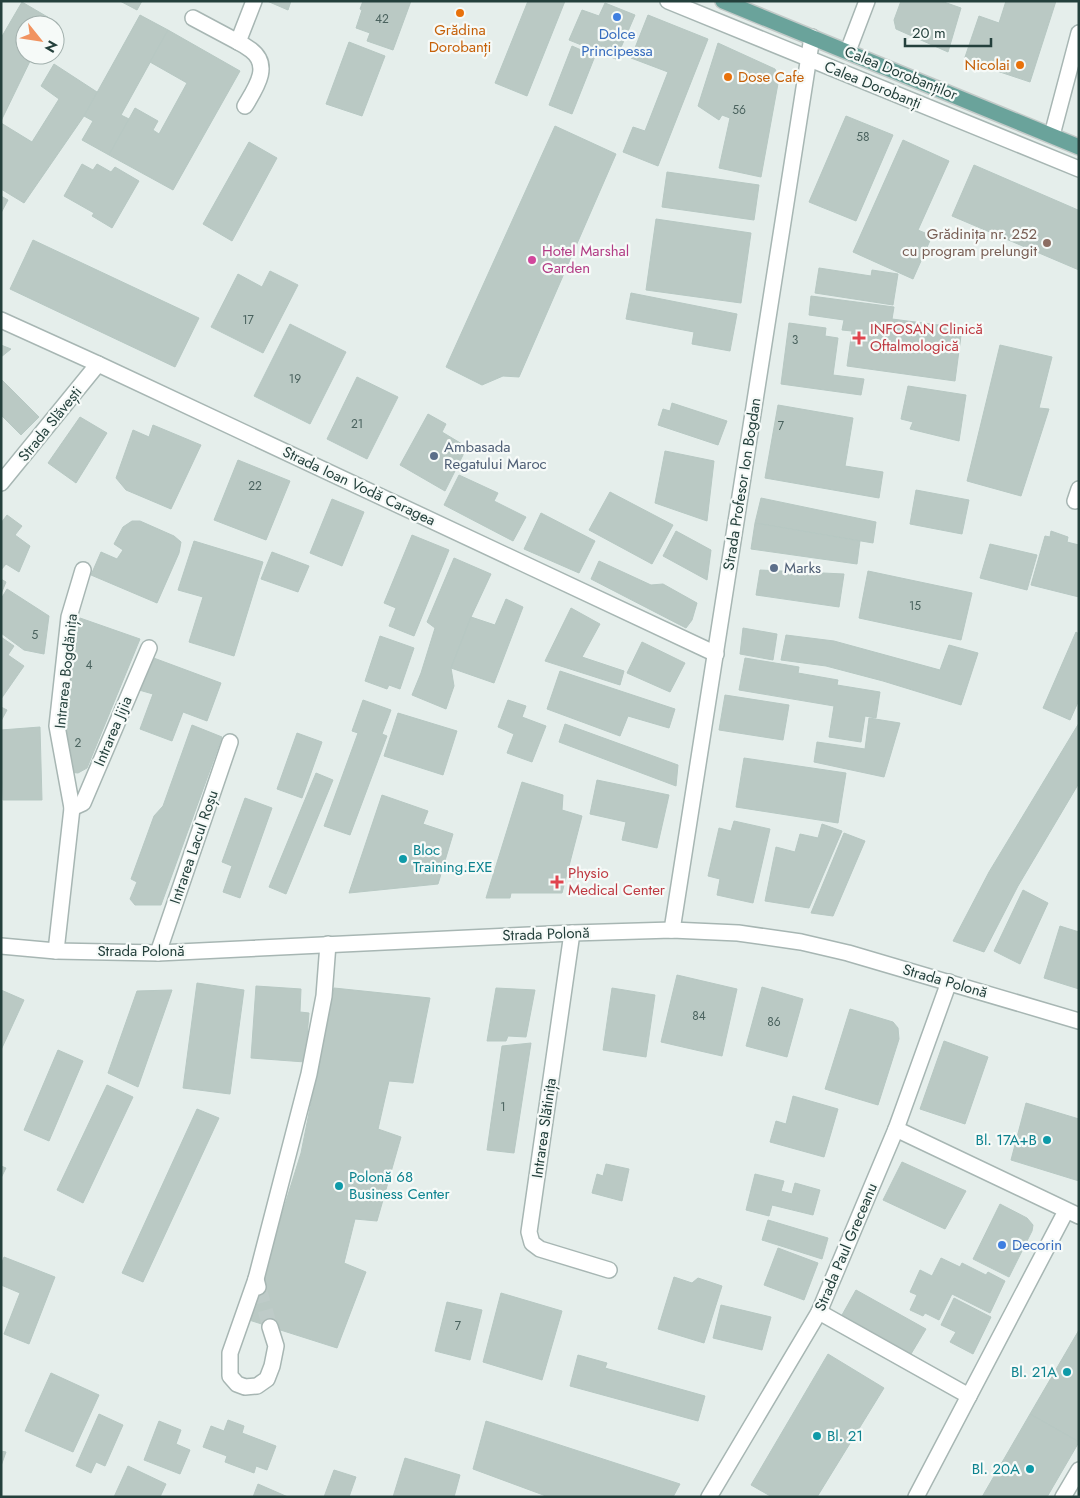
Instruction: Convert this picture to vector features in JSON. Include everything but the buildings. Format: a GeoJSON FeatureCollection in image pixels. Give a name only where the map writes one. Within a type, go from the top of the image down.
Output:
{"type":"FeatureCollection","features":[{"type":"Feature","properties":{"kind":"main road","name":"Calea Dorobanților"},"geometry":{"type":"LineString","coordinates":[[723,1],[1079,146]]}},
{"type":"Feature","properties":{"kind":"street"},"geometry":{"type":"LineString","coordinates":[[238,42],[254,1]]}},
{"type":"Feature","properties":{"kind":"street","name":"Calea Dorobanți"},"geometry":{"type":"LineString","coordinates":[[668,1],[1079,169]]}},
{"type":"Feature","properties":{"kind":"street"},"geometry":{"type":"LineString","coordinates":[[848,51],[867,1]]}},
{"type":"Feature","properties":{"kind":"street"},"geometry":{"type":"LineString","coordinates":[[193,18],[253,51],[259,59],[262,71],[258,83],[245,106]]}},
{"type":"Feature","properties":{"kind":"street"},"geometry":{"type":"LineString","coordinates":[[1052,135],[1079,33]]}},
{"type":"Feature","properties":{"kind":"street","name":"Strada Profesor Ion Bogdan"},"geometry":{"type":"LineString","coordinates":[[672,930],[812,37]]}},
{"type":"Feature","properties":{"kind":"street","name":"Strada Ioan Vodă Caragea"},"geometry":{"type":"LineString","coordinates":[[1,320],[716,654]]}},
{"type":"Feature","properties":{"kind":"street","name":"Strada Slăvești"},"geometry":{"type":"LineString","coordinates":[[1,483],[98,364]]}},
{"type":"Feature","properties":{"kind":"street","name":"Intrarea Bogdănița"},"geometry":{"type":"LineString","coordinates":[[56,951],[72,808],[57,726],[69,617],[83,570]]}},
{"type":"Feature","properties":{"kind":"street","name":"Intrarea Jijia"},"geometry":{"type":"LineString","coordinates":[[72,808],[83,803],[149,648]]}},
{"type":"Feature","properties":{"kind":"street","name":"Intrarea Lacul Roșu"},"geometry":{"type":"LineString","coordinates":[[158,953],[230,742]]}},
{"type":"Feature","properties":{"kind":"street","name":"Strada Polonă"},"geometry":{"type":"LineString","coordinates":[[1,946],[56,951],[158,953],[572,933],[672,930],[738,933],[802,942],[848,953],[1079,1021]]}},
{"type":"Feature","properties":{"kind":"street","name":"Intrarea Slătinița"},"geometry":{"type":"LineString","coordinates":[[572,933],[529,1232],[532,1243],[540,1249],[609,1270]]}},
{"type":"Feature","properties":{"kind":"street"},"geometry":{"type":"LineString","coordinates":[[270,1327],[276,1346],[267,1379],[257,1386],[237,1384],[230,1376],[230,1353],[257,1283],[309,1074],[324,996],[328,944]]}},
{"type":"Feature","properties":{"kind":"street","name":"Strada Paul Greceanu"},"geometry":{"type":"LineString","coordinates":[[709,1497],[819,1312],[896,1129],[949,982]]}},
{"type":"Feature","properties":{"kind":"street"},"geometry":{"type":"LineString","coordinates":[[896,1129],[1072,1213],[969,1396],[916,1497]]}},
{"type":"Feature","properties":{"kind":"street"},"geometry":{"type":"LineString","coordinates":[[819,1312],[969,1396]]}},
{"type":"Feature","properties":{"kind":"street"},"geometry":{"type":"LineString","coordinates":[[1063,1497],[1079,1470]]}},
{"type":"Feature","properties":{"kind":"tunnel"},"geometry":{"type":"LineString","coordinates":[[259,1288],[270,1327]]}},
{"type":"Feature","properties":{"kind":"place","name":"Grădina Dorobanți"},"geometry":{"type":"Point","coordinates":[460,13]}},
{"type":"Feature","properties":{"kind":"place","name":"Dolce Principessa"},"geometry":{"type":"Point","coordinates":[617,17]}},
{"type":"Feature","properties":{"kind":"place","name":"Nicolai"},"geometry":{"type":"Point","coordinates":[1020,65]}},
{"type":"Feature","properties":{"kind":"place","name":"Dose Cafe"},"geometry":{"type":"Point","coordinates":[728,77]}},
{"type":"Feature","properties":{"kind":"place","name":"Grădinița nr. 252 cu program prelungit"},"geometry":{"type":"Point","coordinates":[1047,243]}},
{"type":"Feature","properties":{"kind":"place","name":"Hotel Marshal Garden"},"geometry":{"type":"Point","coordinates":[532,260]}},
{"type":"Feature","properties":{"kind":"place","name":"INFOSAN Clinică Oftalmologică"},"geometry":{"type":"Point","coordinates":[859,338]}},
{"type":"Feature","properties":{"kind":"place","name":"Ambasada Regatului Maroc"},"geometry":{"type":"Point","coordinates":[434,456]}},
{"type":"Feature","properties":{"kind":"place","name":"Marks"},"geometry":{"type":"Point","coordinates":[774,568]}},
{"type":"Feature","properties":{"kind":"place","name":"Bloc Training.EXE"},"geometry":{"type":"Point","coordinates":[403,859]}},
{"type":"Feature","properties":{"kind":"place","name":"Physio Medical Center"},"geometry":{"type":"Point","coordinates":[557,882]}},
{"type":"Feature","properties":{"kind":"place","name":"Bl. 17A+B"},"geometry":{"type":"Point","coordinates":[1047,1140]}},
{"type":"Feature","properties":{"kind":"place","name":"Polonă 68 Business Center"},"geometry":{"type":"Point","coordinates":[339,1186]}},
{"type":"Feature","properties":{"kind":"place","name":"Decorin"},"geometry":{"type":"Point","coordinates":[1002,1245]}},
{"type":"Feature","properties":{"kind":"place","name":"Bl. 21A"},"geometry":{"type":"Point","coordinates":[1067,1372]}},
{"type":"Feature","properties":{"kind":"place","name":"Bl. 21"},"geometry":{"type":"Point","coordinates":[817,1436]}},
{"type":"Feature","properties":{"kind":"place","name":"Bl. 20A"},"geometry":{"type":"Point","coordinates":[1030,1469]}}]}
